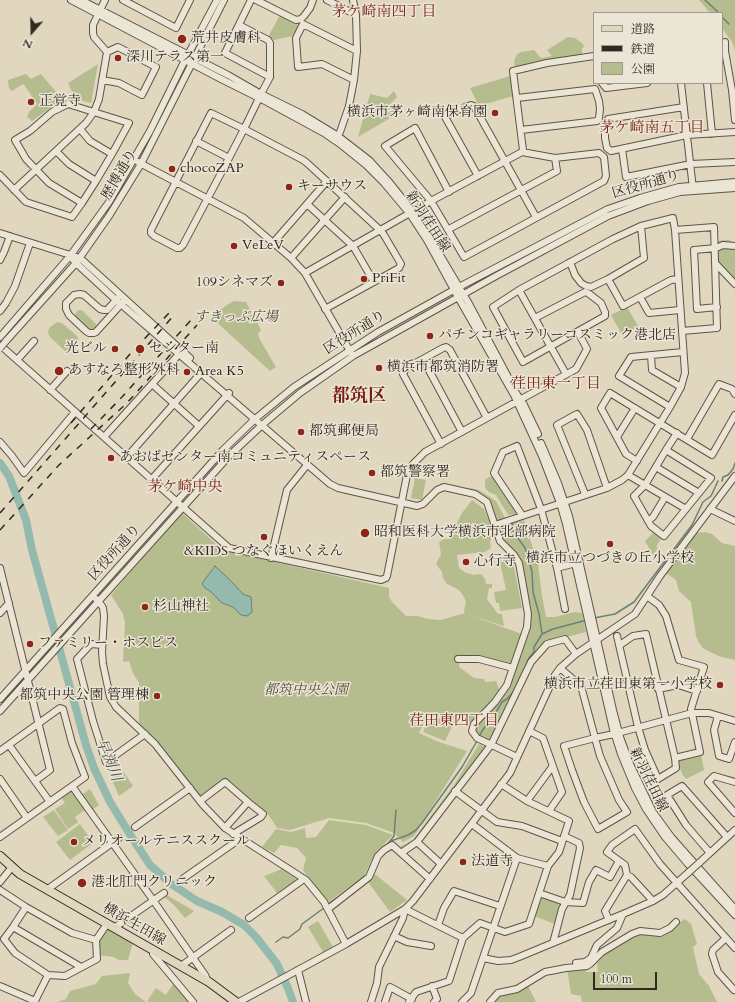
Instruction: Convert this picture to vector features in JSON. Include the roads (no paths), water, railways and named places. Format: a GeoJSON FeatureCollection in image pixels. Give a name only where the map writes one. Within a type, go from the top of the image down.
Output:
{"type":"FeatureCollection","features":[{"type":"Feature","properties":{"kind":"main road","name":"横浜生田線"},"geometry":{"type":"LineString","coordinates":[[0,856],[20,874],[181,966],[238,1002]]}},
{"type":"Feature","properties":{"kind":"street","name":"新羽荏田線"},"geometry":{"type":"LineString","coordinates":[[70,0],[99,12],[186,58],[228,75],[260,96],[302,114],[336,138],[371,170],[412,213],[461,296],[519,401],[562,502],[570,516],[616,733],[623,761],[635,788],[655,823],[665,837],[735,915]]}},
{"type":"Feature","properties":{"kind":"street","name":"新羽荏田線"},"geometry":{"type":"LineString","coordinates":[[81,0],[99,12]]}},
{"type":"Feature","properties":{"kind":"street"},"geometry":{"type":"LineString","coordinates":[[105,0],[93,25],[93,33],[97,41],[107,52]]}},
{"type":"Feature","properties":{"kind":"street"},"geometry":{"type":"LineString","coordinates":[[123,0],[176,28],[190,0]]}},
{"type":"Feature","properties":{"kind":"street","name":"歴博通り"},"geometry":{"type":"LineString","coordinates":[[0,336],[70,256],[107,206],[134,160],[186,58],[218,0]]}},
{"type":"Feature","properties":{"kind":"street","name":"歴博通り"},"geometry":{"type":"LineString","coordinates":[[0,347],[78,261],[109,216],[141,164],[224,0]]}},
{"type":"Feature","properties":{"kind":"street"},"geometry":{"type":"LineString","coordinates":[[252,0],[225,53],[270,77]]}},
{"type":"Feature","properties":{"kind":"street"},"geometry":{"type":"LineString","coordinates":[[256,0],[296,20],[300,20],[304,16],[313,0]]}},
{"type":"Feature","properties":{"kind":"street"},"geometry":{"type":"LineString","coordinates":[[327,0],[356,15]]}},
{"type":"Feature","properties":{"kind":"street"},"geometry":{"type":"LineString","coordinates":[[336,138],[349,106],[354,80],[357,51],[356,15],[353,0]]}},
{"type":"Feature","properties":{"kind":"street"},"geometry":{"type":"LineString","coordinates":[[354,80],[322,64],[298,67],[296,38],[304,24],[357,51]]}},
{"type":"Feature","properties":{"kind":"street"},"geometry":{"type":"LineString","coordinates":[[239,25],[270,42],[270,77],[244,129],[208,199],[183,245],[180,248],[177,248],[151,233],[151,230],[211,113],[244,129],[303,160],[381,231],[401,264],[399,268],[325,309]]}},
{"type":"Feature","properties":{"kind":"street"},"geometry":{"type":"LineString","coordinates":[[725,42],[723,51],[732,90],[735,120]]}},
{"type":"Feature","properties":{"kind":"street"},"geometry":{"type":"LineString","coordinates":[[102,80],[119,83],[142,95],[156,67],[118,47],[107,52]]}},
{"type":"Feature","properties":{"kind":"street"},"geometry":{"type":"LineString","coordinates":[[14,190],[86,124],[94,112],[98,99],[107,52]]}},
{"type":"Feature","properties":{"kind":"street"},"geometry":{"type":"LineString","coordinates":[[522,152],[521,130],[513,71],[548,63],[593,56]]}},
{"type":"Feature","properties":{"kind":"street"},"geometry":{"type":"LineString","coordinates":[[603,84],[606,88],[639,84]]}},
{"type":"Feature","properties":{"kind":"street"},"geometry":{"type":"LineString","coordinates":[[681,84],[693,188]]}},
{"type":"Feature","properties":{"kind":"street"},"geometry":{"type":"LineString","coordinates":[[707,84],[712,134]]}},
{"type":"Feature","properties":{"kind":"street"},"geometry":{"type":"LineString","coordinates":[[517,98],[595,89],[599,101],[600,109],[599,118],[597,121],[521,130]]}},
{"type":"Feature","properties":{"kind":"street"},"geometry":{"type":"LineString","coordinates":[[0,175],[26,202],[72,217],[82,203],[96,181],[129,123],[68,104],[52,112],[30,132],[15,140],[26,159],[49,183],[82,203]]}},
{"type":"Feature","properties":{"kind":"street"},"geometry":{"type":"LineString","coordinates":[[478,176],[444,115],[471,104],[474,106],[536,217]]}},
{"type":"Feature","properties":{"kind":"street"},"geometry":{"type":"LineString","coordinates":[[684,107],[608,119],[605,124],[604,138],[607,148],[611,150],[622,149],[687,136],[735,132]]}},
{"type":"Feature","properties":{"kind":"street"},"geometry":{"type":"LineString","coordinates":[[305,273],[381,231],[431,201],[449,192],[505,162],[522,152],[555,158],[599,153],[604,157],[606,176],[604,180],[464,257],[431,201],[385,146],[415,128],[449,192]]}},
{"type":"Feature","properties":{"kind":"street"},"geometry":{"type":"LineString","coordinates":[[80,129],[90,141],[112,154]]}},
{"type":"Feature","properties":{"kind":"street"},"geometry":{"type":"LineString","coordinates":[[196,141],[229,158]]}},
{"type":"Feature","properties":{"kind":"street"},"geometry":{"type":"LineString","coordinates":[[622,149],[626,177],[691,164],[735,162]]}},
{"type":"Feature","properties":{"kind":"street"},"geometry":{"type":"LineString","coordinates":[[56,151],[69,164],[96,181]]}},
{"type":"Feature","properties":{"kind":"street"},"geometry":{"type":"LineString","coordinates":[[448,229],[557,171],[555,158]]}},
{"type":"Feature","properties":{"kind":"street"},"geometry":{"type":"LineString","coordinates":[[134,160],[244,218],[291,258],[305,273],[351,353]]}},
{"type":"Feature","properties":{"kind":"street"},"geometry":{"type":"LineString","coordinates":[[273,242],[327,181]]}},
{"type":"Feature","properties":{"kind":"street","name":"区役所通り"},"geometry":{"type":"LineString","coordinates":[[26,670],[223,450],[256,418],[294,387],[351,353],[461,296],[608,216],[648,201],[693,188],[735,182]]}},
{"type":"Feature","properties":{"kind":"street","name":"区役所通り"},"geometry":{"type":"LineString","coordinates":[[28,679],[229,456],[262,425],[300,393],[378,332],[608,209],[664,190],[735,188]]}},
{"type":"Feature","properties":{"kind":"street"},"geometry":{"type":"LineString","coordinates":[[291,258],[345,197]]}},
{"type":"Feature","properties":{"kind":"street"},"geometry":{"type":"LineString","coordinates":[[307,204],[353,246],[374,282]]}},
{"type":"Feature","properties":{"kind":"street"},"geometry":{"type":"LineString","coordinates":[[495,525],[616,484],[628,475],[670,407],[681,387],[685,373],[682,352],[682,331],[673,218],[641,226],[613,239],[519,290],[493,307],[523,362],[605,316],[605,312],[601,303],[585,292],[535,318]]}},
{"type":"Feature","properties":{"kind":"street"},"geometry":{"type":"LineString","coordinates":[[570,262],[575,275],[581,283],[586,286],[591,287],[608,279],[644,258],[641,226]]}},
{"type":"Feature","properties":{"kind":"street"},"geometry":{"type":"LineString","coordinates":[[675,230],[714,227],[716,248],[718,328],[682,331]]}},
{"type":"Feature","properties":{"kind":"street"},"geometry":{"type":"LineString","coordinates":[[0,233],[70,256],[78,261],[330,484],[338,488],[417,506],[422,505],[440,488],[470,492],[487,502],[500,541],[514,555],[519,563],[528,614],[527,627],[513,668],[503,691],[474,724],[473,733],[476,738],[517,757]]}},
{"type":"Feature","properties":{"kind":"street"},"geometry":{"type":"LineString","coordinates":[[0,260],[10,236]]}},
{"type":"Feature","properties":{"kind":"street"},"geometry":{"type":"LineString","coordinates":[[0,310],[11,296],[30,243]]}},
{"type":"Feature","properties":{"kind":"street"},"geometry":{"type":"LineString","coordinates":[[717,307],[697,309],[694,250],[716,248],[723,245],[735,246]]}},
{"type":"Feature","properties":{"kind":"street"},"geometry":{"type":"LineString","coordinates":[[716,264],[732,278],[735,284]]}},
{"type":"Feature","properties":{"kind":"street"},"geometry":{"type":"LineString","coordinates":[[608,279],[623,306],[671,280],[678,279]]}},
{"type":"Feature","properties":{"kind":"street"},"geometry":{"type":"LineString","coordinates":[[519,290],[566,374]]}},
{"type":"Feature","properties":{"kind":"street"},"geometry":{"type":"LineString","coordinates":[[80,294],[84,295],[100,309],[104,310],[107,310],[121,300],[96,332],[91,333],[86,331],[74,320],[66,309],[66,303],[74,295],[80,294]]}},
{"type":"Feature","properties":{"kind":"street"},"geometry":{"type":"LineString","coordinates":[[640,297],[649,313],[680,310]]}},
{"type":"Feature","properties":{"kind":"street"},"geometry":{"type":"LineString","coordinates":[[0,347],[17,360],[229,548],[381,580],[387,576],[401,502],[410,467],[422,455],[576,369],[587,349],[578,332]]}},
{"type":"Feature","properties":{"kind":"street"},"geometry":{"type":"LineString","coordinates":[[17,360],[34,342]]}},
{"type":"Feature","properties":{"kind":"street"},"geometry":{"type":"LineString","coordinates":[[441,444],[403,374],[406,368],[423,358],[446,347],[450,350],[487,418]]}},
{"type":"Feature","properties":{"kind":"street"},"geometry":{"type":"LineString","coordinates":[[181,352],[201,373],[228,394]]}},
{"type":"Feature","properties":{"kind":"street"},"geometry":{"type":"LineString","coordinates":[[104,437],[181,352]]}},
{"type":"Feature","properties":{"kind":"street"},"geometry":{"type":"LineString","coordinates":[[670,407],[619,376],[631,357],[682,352]]}},
{"type":"Feature","properties":{"kind":"street"},"geometry":{"type":"LineString","coordinates":[[651,355],[652,370],[681,387]]}},
{"type":"Feature","properties":{"kind":"street"},"geometry":{"type":"LineString","coordinates":[[423,358],[462,432]]}},
{"type":"Feature","properties":{"kind":"street"},"geometry":{"type":"LineString","coordinates":[[50,390],[66,372]]}},
{"type":"Feature","properties":{"kind":"street"},"geometry":{"type":"LineString","coordinates":[[126,458],[201,373]]}},
{"type":"Feature","properties":{"kind":"street"},"geometry":{"type":"LineString","coordinates":[[152,384],[199,426]]}},
{"type":"Feature","properties":{"kind":"street"},"geometry":{"type":"LineString","coordinates":[[687,439],[719,384],[732,389],[735,394]]}},
{"type":"Feature","properties":{"kind":"street"},"geometry":{"type":"LineString","coordinates":[[637,462],[626,454],[600,408],[610,393],[712,455],[735,415]]}},
{"type":"Feature","properties":{"kind":"street"},"geometry":{"type":"LineString","coordinates":[[151,480],[228,394]]}},
{"type":"Feature","properties":{"kind":"street"},"geometry":{"type":"LineString","coordinates":[[617,437],[635,408]]}},
{"type":"Feature","properties":{"kind":"street"},"geometry":{"type":"LineString","coordinates":[[0,442],[24,473],[75,412]]}},
{"type":"Feature","properties":{"kind":"street"},"geometry":{"type":"LineString","coordinates":[[585,494],[557,424],[577,414],[587,430],[607,488]]}},
{"type":"Feature","properties":{"kind":"street"},"geometry":{"type":"LineString","coordinates":[[666,450],[711,478],[664,536],[651,526],[634,496],[645,485],[666,450],[677,433]]}},
{"type":"Feature","properties":{"kind":"street"},"geometry":{"type":"LineString","coordinates":[[522,515],[494,473],[503,452],[517,446],[541,509],[557,568],[565,610]]}},
{"type":"Feature","properties":{"kind":"street"},"geometry":{"type":"LineString","coordinates":[[272,558],[287,490],[307,465]]}},
{"type":"Feature","properties":{"kind":"street"},"geometry":{"type":"LineString","coordinates":[[656,467],[699,493]]}},
{"type":"Feature","properties":{"kind":"street"},"geometry":{"type":"LineString","coordinates":[[628,475],[686,509]]}},
{"type":"Feature","properties":{"kind":"street"},"geometry":{"type":"LineString","coordinates":[[238,1002],[346,944],[405,909],[430,879],[510,773],[555,674],[576,654],[635,614],[660,576],[735,476]]}},
{"type":"Feature","properties":{"kind":"street"},"geometry":{"type":"LineString","coordinates":[[648,521],[653,517],[665,497]]}},
{"type":"Feature","properties":{"kind":"street","name":"新羽荏田線"},"geometry":{"type":"LineString","coordinates":[[562,502],[589,611]]}},
{"type":"Feature","properties":{"kind":"street"},"geometry":{"type":"LineString","coordinates":[[710,509],[735,521]]}},
{"type":"Feature","properties":{"kind":"street"},"geometry":{"type":"LineString","coordinates":[[557,568],[576,563]]}},
{"type":"Feature","properties":{"kind":"street"},"geometry":{"type":"LineString","coordinates":[[0,568],[50,770],[35,780]]}},
{"type":"Feature","properties":{"kind":"street"},"geometry":{"type":"LineString","coordinates":[[93,596],[102,606],[104,616],[102,646],[103,664],[110,697],[116,707],[145,734],[214,818],[233,834],[304,878],[315,890],[328,910],[346,944]]}},
{"type":"Feature","properties":{"kind":"street"},"geometry":{"type":"LineString","coordinates":[[647,596],[659,605],[666,616],[679,660],[704,667],[691,710],[700,752],[675,758]]}},
{"type":"Feature","properties":{"kind":"street"},"geometry":{"type":"LineString","coordinates":[[0,613],[9,603]]}},
{"type":"Feature","properties":{"kind":"street"},"geometry":{"type":"LineString","coordinates":[[617,636],[638,727],[645,750],[658,778],[676,768],[675,758],[646,634],[633,636],[620,645]]}},
{"type":"Feature","properties":{"kind":"street"},"geometry":{"type":"LineString","coordinates":[[401,853],[417,842],[489,744],[517,694],[532,662],[547,644],[566,639],[576,654]]}},
{"type":"Feature","properties":{"kind":"street"},"geometry":{"type":"LineString","coordinates":[[102,646],[91,644],[77,659],[93,721],[106,762],[145,734]]}},
{"type":"Feature","properties":{"kind":"street"},"geometry":{"type":"LineString","coordinates":[[458,659],[479,659],[513,668]]}},
{"type":"Feature","properties":{"kind":"street"},"geometry":{"type":"LineString","coordinates":[[560,668],[582,686],[595,738],[600,756],[619,800],[627,812],[598,828],[584,802],[564,746],[595,738],[616,733],[692,713],[709,713],[735,721]]}},
{"type":"Feature","properties":{"kind":"street"},"geometry":{"type":"LineString","coordinates":[[0,699],[26,670]]}},
{"type":"Feature","properties":{"kind":"street"},"geometry":{"type":"LineString","coordinates":[[0,711],[28,679]]}},
{"type":"Feature","properties":{"kind":"street"},"geometry":{"type":"LineString","coordinates":[[658,689],[678,685],[697,691]]}},
{"type":"Feature","properties":{"kind":"street"},"geometry":{"type":"LineString","coordinates":[[0,751],[60,708],[63,709],[72,743],[84,777],[0,837]]}},
{"type":"Feature","properties":{"kind":"street"},"geometry":{"type":"LineString","coordinates":[[718,716],[714,730],[719,756],[729,759],[735,742]]}},
{"type":"Feature","properties":{"kind":"street"},"geometry":{"type":"LineString","coordinates":[[529,731],[543,738],[562,792],[549,811]]}},
{"type":"Feature","properties":{"kind":"street","name":"新羽荏田線"},"geometry":{"type":"LineString","coordinates":[[616,733],[653,812],[684,854],[735,909]]}},
{"type":"Feature","properties":{"kind":"street"},"geometry":{"type":"LineString","coordinates":[[9,745],[50,802]]}},
{"type":"Feature","properties":{"kind":"street"},"geometry":{"type":"LineString","coordinates":[[527,801],[552,767]]}},
{"type":"Feature","properties":{"kind":"street"},"geometry":{"type":"LineString","coordinates":[[735,782],[714,776],[708,782],[735,813]]}},
{"type":"Feature","properties":{"kind":"street"},"geometry":{"type":"LineString","coordinates":[[0,779],[27,818]]}},
{"type":"Feature","properties":{"kind":"street"},"geometry":{"type":"LineString","coordinates":[[200,801],[225,782],[263,814],[261,817],[233,834]]}},
{"type":"Feature","properties":{"kind":"street"},"geometry":{"type":"LineString","coordinates":[[385,1002],[390,987],[410,1000],[416,992],[449,981],[463,938],[480,923],[505,932],[529,924],[548,866],[559,852],[569,821],[527,801],[501,784]]}},
{"type":"Feature","properties":{"kind":"street"},"geometry":{"type":"LineString","coordinates":[[72,786],[153,900],[208,982]]}},
{"type":"Feature","properties":{"kind":"street"},"geometry":{"type":"LineString","coordinates":[[710,853],[686,825],[667,795],[682,786],[727,837]]}},
{"type":"Feature","properties":{"kind":"street"},"geometry":{"type":"LineString","coordinates":[[135,827],[190,788]]}},
{"type":"Feature","properties":{"kind":"street"},"geometry":{"type":"LineString","coordinates":[[455,791],[497,822],[522,826],[580,843],[570,895],[562,909],[553,943]]}},
{"type":"Feature","properties":{"kind":"street"},"geometry":{"type":"LineString","coordinates":[[225,828],[248,802]]}},
{"type":"Feature","properties":{"kind":"street"},"geometry":{"type":"LineString","coordinates":[[472,824],[517,858],[548,866]]}},
{"type":"Feature","properties":{"kind":"street"},"geometry":{"type":"LineString","coordinates":[[609,920],[606,911],[627,875],[625,865],[607,852],[612,845],[635,829],[660,864],[735,948]]}},
{"type":"Feature","properties":{"kind":"street"},"geometry":{"type":"LineString","coordinates":[[483,958],[511,960],[653,901],[663,895],[735,830]]}},
{"type":"Feature","properties":{"kind":"street"},"geometry":{"type":"LineString","coordinates":[[48,889],[119,838]]}},
{"type":"Feature","properties":{"kind":"street"},"geometry":{"type":"LineString","coordinates":[[181,880],[241,838]]}},
{"type":"Feature","properties":{"kind":"street"},"geometry":{"type":"LineString","coordinates":[[417,842],[441,864]]}},
{"type":"Feature","properties":{"kind":"street"},"geometry":{"type":"LineString","coordinates":[[328,910],[369,876],[376,860],[384,850],[392,845],[430,879]]}},
{"type":"Feature","properties":{"kind":"street"},"geometry":{"type":"LineString","coordinates":[[462,1002],[471,993],[517,858]]}},
{"type":"Feature","properties":{"kind":"street"},"geometry":{"type":"LineString","coordinates":[[539,894],[565,902],[583,903],[589,882],[596,870],[610,877],[619,861]]}},
{"type":"Feature","properties":{"kind":"street"},"geometry":{"type":"LineString","coordinates":[[0,882],[12,867]]}},
{"type":"Feature","properties":{"kind":"street"},"geometry":{"type":"LineString","coordinates":[[627,875],[631,877],[653,901]]}},
{"type":"Feature","properties":{"kind":"street"},"geometry":{"type":"LineString","coordinates":[[249,918],[304,878]]}},
{"type":"Feature","properties":{"kind":"street"},"geometry":{"type":"LineString","coordinates":[[0,890],[26,907],[72,933],[96,940]]}},
{"type":"Feature","properties":{"kind":"street"},"geometry":{"type":"LineString","coordinates":[[438,925],[444,908],[454,891],[500,906]]}},
{"type":"Feature","properties":{"kind":"street"},"geometry":{"type":"LineString","coordinates":[[26,907],[4,940],[15,953],[48,975],[65,976],[97,959],[96,940],[110,926],[164,893]]}},
{"type":"Feature","properties":{"kind":"street"},"geometry":{"type":"LineString","coordinates":[[405,909],[463,938]]}},
{"type":"Feature","properties":{"kind":"street"},"geometry":{"type":"LineString","coordinates":[[371,1002],[377,983],[379,967],[403,918],[405,909]]}},
{"type":"Feature","properties":{"kind":"street"},"geometry":{"type":"LineString","coordinates":[[562,968],[565,964],[584,962],[591,958],[597,945],[617,928],[623,914]]}},
{"type":"Feature","properties":{"kind":"street"},"geometry":{"type":"LineString","coordinates":[[490,1002],[498,993],[517,989],[545,972],[562,968],[587,966],[592,963],[602,952],[632,934],[640,931],[660,933],[670,928],[676,922]]}},
{"type":"Feature","properties":{"kind":"street"},"geometry":{"type":"LineString","coordinates":[[13,927],[81,967]]}},
{"type":"Feature","properties":{"kind":"street"},"geometry":{"type":"LineString","coordinates":[[181,966],[231,930]]}},
{"type":"Feature","properties":{"kind":"street"},"geometry":{"type":"LineString","coordinates":[[394,936],[407,942],[431,946]]}},
{"type":"Feature","properties":{"kind":"street"},"geometry":{"type":"LineString","coordinates":[[726,938],[713,950],[712,954],[718,972],[734,990]]}},
{"type":"Feature","properties":{"kind":"street"},"geometry":{"type":"LineString","coordinates":[[153,951],[153,954],[192,1002]]}},
{"type":"Feature","properties":{"kind":"street"},"geometry":{"type":"LineString","coordinates":[[298,970],[306,1002]]}},
{"type":"Feature","properties":{"kind":"street"},"geometry":{"type":"LineString","coordinates":[[0,986],[35,1001],[48,975]]}},
{"type":"Feature","properties":{"kind":"street"},"geometry":{"type":"LineString","coordinates":[[730,984],[735,979]]}},
{"type":"Feature","properties":{"kind":"street"},"geometry":{"type":"LineString","coordinates":[[432,986],[437,999],[434,1002]]}},
{"type":"Feature","properties":{"kind":"water"},"geometry":{"type":"Polygon","coordinates":[[[215,566],[243,594],[251,597],[252,612],[250,614],[247,616],[241,615],[233,607],[222,603],[202,584],[215,566]]]}},
{"type":"Feature","properties":{"kind":"waterway"},"geometry":{"type":"LineString","coordinates":[[705,0],[718,12]]}},
{"type":"Feature","properties":{"kind":"waterway"},"geometry":{"type":"LineString","coordinates":[[723,18],[729,24]]}},
{"type":"Feature","properties":{"kind":"waterway","name":"早渕川"},"geometry":{"type":"LineString","coordinates":[[0,463],[9,476],[26,520],[32,550],[86,745],[94,768],[110,802],[150,865],[170,883],[197,901],[222,912],[244,925],[256,937],[277,964],[293,1002]]}},
{"type":"Feature","properties":{"kind":"waterway"},"geometry":{"type":"LineString","coordinates":[[722,481],[723,477],[728,475],[733,469],[735,463]]}},
{"type":"Feature","properties":{"kind":"waterway"},"geometry":{"type":"LineString","coordinates":[[594,618],[615,614],[634,602],[692,525],[703,502],[711,496],[718,481]]}},
{"type":"Feature","properties":{"kind":"waterway"},"geometry":{"type":"LineString","coordinates":[[511,522],[514,527],[513,531],[525,548],[528,556],[532,572],[533,592],[539,614],[542,634]]}},
{"type":"Feature","properties":{"kind":"waterway"},"geometry":{"type":"LineString","coordinates":[[526,666],[529,658],[534,652],[534,647],[542,634],[553,629],[587,620]]}},
{"type":"Feature","properties":{"kind":"waterway"},"geometry":{"type":"LineString","coordinates":[[479,737],[502,702],[515,690]]}},
{"type":"Feature","properties":{"kind":"waterway"},"geometry":{"type":"LineString","coordinates":[[391,841],[408,835],[416,830],[462,767],[477,741]]}},
{"type":"Feature","properties":{"kind":"waterway"},"geometry":{"type":"LineString","coordinates":[[387,845],[394,836],[396,810]]}},
{"type":"Feature","properties":{"kind":"waterway"},"geometry":{"type":"LineString","coordinates":[[328,904],[344,893]]}},
{"type":"Feature","properties":{"kind":"waterway"},"geometry":{"type":"LineString","coordinates":[[276,942],[283,937],[288,938],[300,929],[302,924],[324,908]]}},
{"type":"Feature","properties":{"kind":"railway"},"geometry":{"type":"LineString","coordinates":[[71,423],[130,354],[170,312]]}},
{"type":"Feature","properties":{"kind":"railway"},"geometry":{"type":"LineString","coordinates":[[0,513],[175,314]]}},
{"type":"Feature","properties":{"kind":"railway"},"geometry":{"type":"LineString","coordinates":[[91,429],[122,397],[191,320]]}},
{"type":"Feature","properties":{"kind":"railway"},"geometry":{"type":"LineString","coordinates":[[0,530],[59,465],[127,403],[197,325]]}},
{"type":"Feature","properties":{"kind":"place","name":"荒井皮膚科"},"geometry":{"type":"Point","coordinates":[182,39]}},
{"type":"Feature","properties":{"kind":"place","name":"深川テラス第一"},"geometry":{"type":"Point","coordinates":[118,58]}},
{"type":"Feature","properties":{"kind":"place","name":"正覚寺"},"geometry":{"type":"Point","coordinates":[31,102]}},
{"type":"Feature","properties":{"kind":"place","name":"横浜市茅ヶ崎南保育園"},"geometry":{"type":"Point","coordinates":[495,113]}},
{"type":"Feature","properties":{"kind":"place","name":"chocoZAP"},"geometry":{"type":"Point","coordinates":[172,169]}},
{"type":"Feature","properties":{"kind":"place","name":"キーサウス"},"geometry":{"type":"Point","coordinates":[289,187]}},
{"type":"Feature","properties":{"kind":"place","name":"VeLeV"},"geometry":{"type":"Point","coordinates":[234,246]}},
{"type":"Feature","properties":{"kind":"place","name":"PriFit"},"geometry":{"type":"Point","coordinates":[364,279]}},
{"type":"Feature","properties":{"kind":"place","name":"109シネマズ"},"geometry":{"type":"Point","coordinates":[281,283]}},
{"type":"Feature","properties":{"kind":"place","name":"パチンコギャラリーコスミック港北店"},"geometry":{"type":"Point","coordinates":[430,336]}},
{"type":"Feature","properties":{"kind":"place","name":"光ビル"},"geometry":{"type":"Point","coordinates":[115,349]}},
{"type":"Feature","properties":{"kind":"place","name":"センター南"},"geometry":{"type":"Point","coordinates":[140,349]}},
{"type":"Feature","properties":{"kind":"place","name":"横浜市都筑消防署"},"geometry":{"type":"Point","coordinates":[379,368]}},
{"type":"Feature","properties":{"kind":"place","name":"あすなろ整形外科"},"geometry":{"type":"Point","coordinates":[59,371]}},
{"type":"Feature","properties":{"kind":"place","name":"Area K5"},"geometry":{"type":"Point","coordinates":[187,372]}},
{"type":"Feature","properties":{"kind":"place","name":"都筑郵便局"},"geometry":{"type":"Point","coordinates":[301,432]}},
{"type":"Feature","properties":{"kind":"place","name":"あおばセンター南コミュニティスペース"},"geometry":{"type":"Point","coordinates":[111,458]}},
{"type":"Feature","properties":{"kind":"place","name":"都筑警察署"},"geometry":{"type":"Point","coordinates":[372,473]}},
{"type":"Feature","properties":{"kind":"place","name":"昭和医科大学横浜市北部病院"},"geometry":{"type":"Point","coordinates":[365,533]}},
{"type":"Feature","properties":{"kind":"place","name":"&KIDS つなぐほいくえん"},"geometry":{"type":"Point","coordinates":[264,537]}},
{"type":"Feature","properties":{"kind":"place","name":"横浜市立つづきの丘小学校"},"geometry":{"type":"Point","coordinates":[610,544]}},
{"type":"Feature","properties":{"kind":"place","name":"心行寺"},"geometry":{"type":"Point","coordinates":[466,562]}},
{"type":"Feature","properties":{"kind":"place","name":"杉山神社"},"geometry":{"type":"Point","coordinates":[145,607]}},
{"type":"Feature","properties":{"kind":"place","name":"ファミリー・ホスピス"},"geometry":{"type":"Point","coordinates":[30,644]}},
{"type":"Feature","properties":{"kind":"place","name":"横浜市立荏田東第一小学校"},"geometry":{"type":"Point","coordinates":[720,685]}},
{"type":"Feature","properties":{"kind":"place","name":"都筑中央公園 管理棟"},"geometry":{"type":"Point","coordinates":[157,696]}},
{"type":"Feature","properties":{"kind":"place","name":"メリオールテニススクール"},"geometry":{"type":"Point","coordinates":[74,842]}},
{"type":"Feature","properties":{"kind":"place","name":"法道寺"},"geometry":{"type":"Point","coordinates":[463,862]}},
{"type":"Feature","properties":{"kind":"place","name":"港北肛門クリニック"},"geometry":{"type":"Point","coordinates":[82,883]}},
{"type":"Feature","properties":{"kind":"district","name":"茅ケ崎南四丁目"},"geometry":{"type":"Point","coordinates":[384,13]}},
{"type":"Feature","properties":{"kind":"district","name":"茅ケ崎南五丁目"},"geometry":{"type":"Point","coordinates":[652,129]}},
{"type":"Feature","properties":{"kind":"district","name":"荏田東一丁目"},"geometry":{"type":"Point","coordinates":[556,385]}},
{"type":"Feature","properties":{"kind":"district","name":"都筑区"},"geometry":{"type":"Point","coordinates":[359,397]}},
{"type":"Feature","properties":{"kind":"district","name":"茅ケ崎中央"},"geometry":{"type":"Point","coordinates":[185,488]}},
{"type":"Feature","properties":{"kind":"district","name":"荏田東四丁目"},"geometry":{"type":"Point","coordinates":[454,722]}},
{"type":"Feature","properties":{"kind":"park label","name":"すきっぷ広場"},"geometry":{"type":"Point","coordinates":[236,318]}},
{"type":"Feature","properties":{"kind":"park label","name":"都筑中央公園"},"geometry":{"type":"Point","coordinates":[306,691]}}]}
